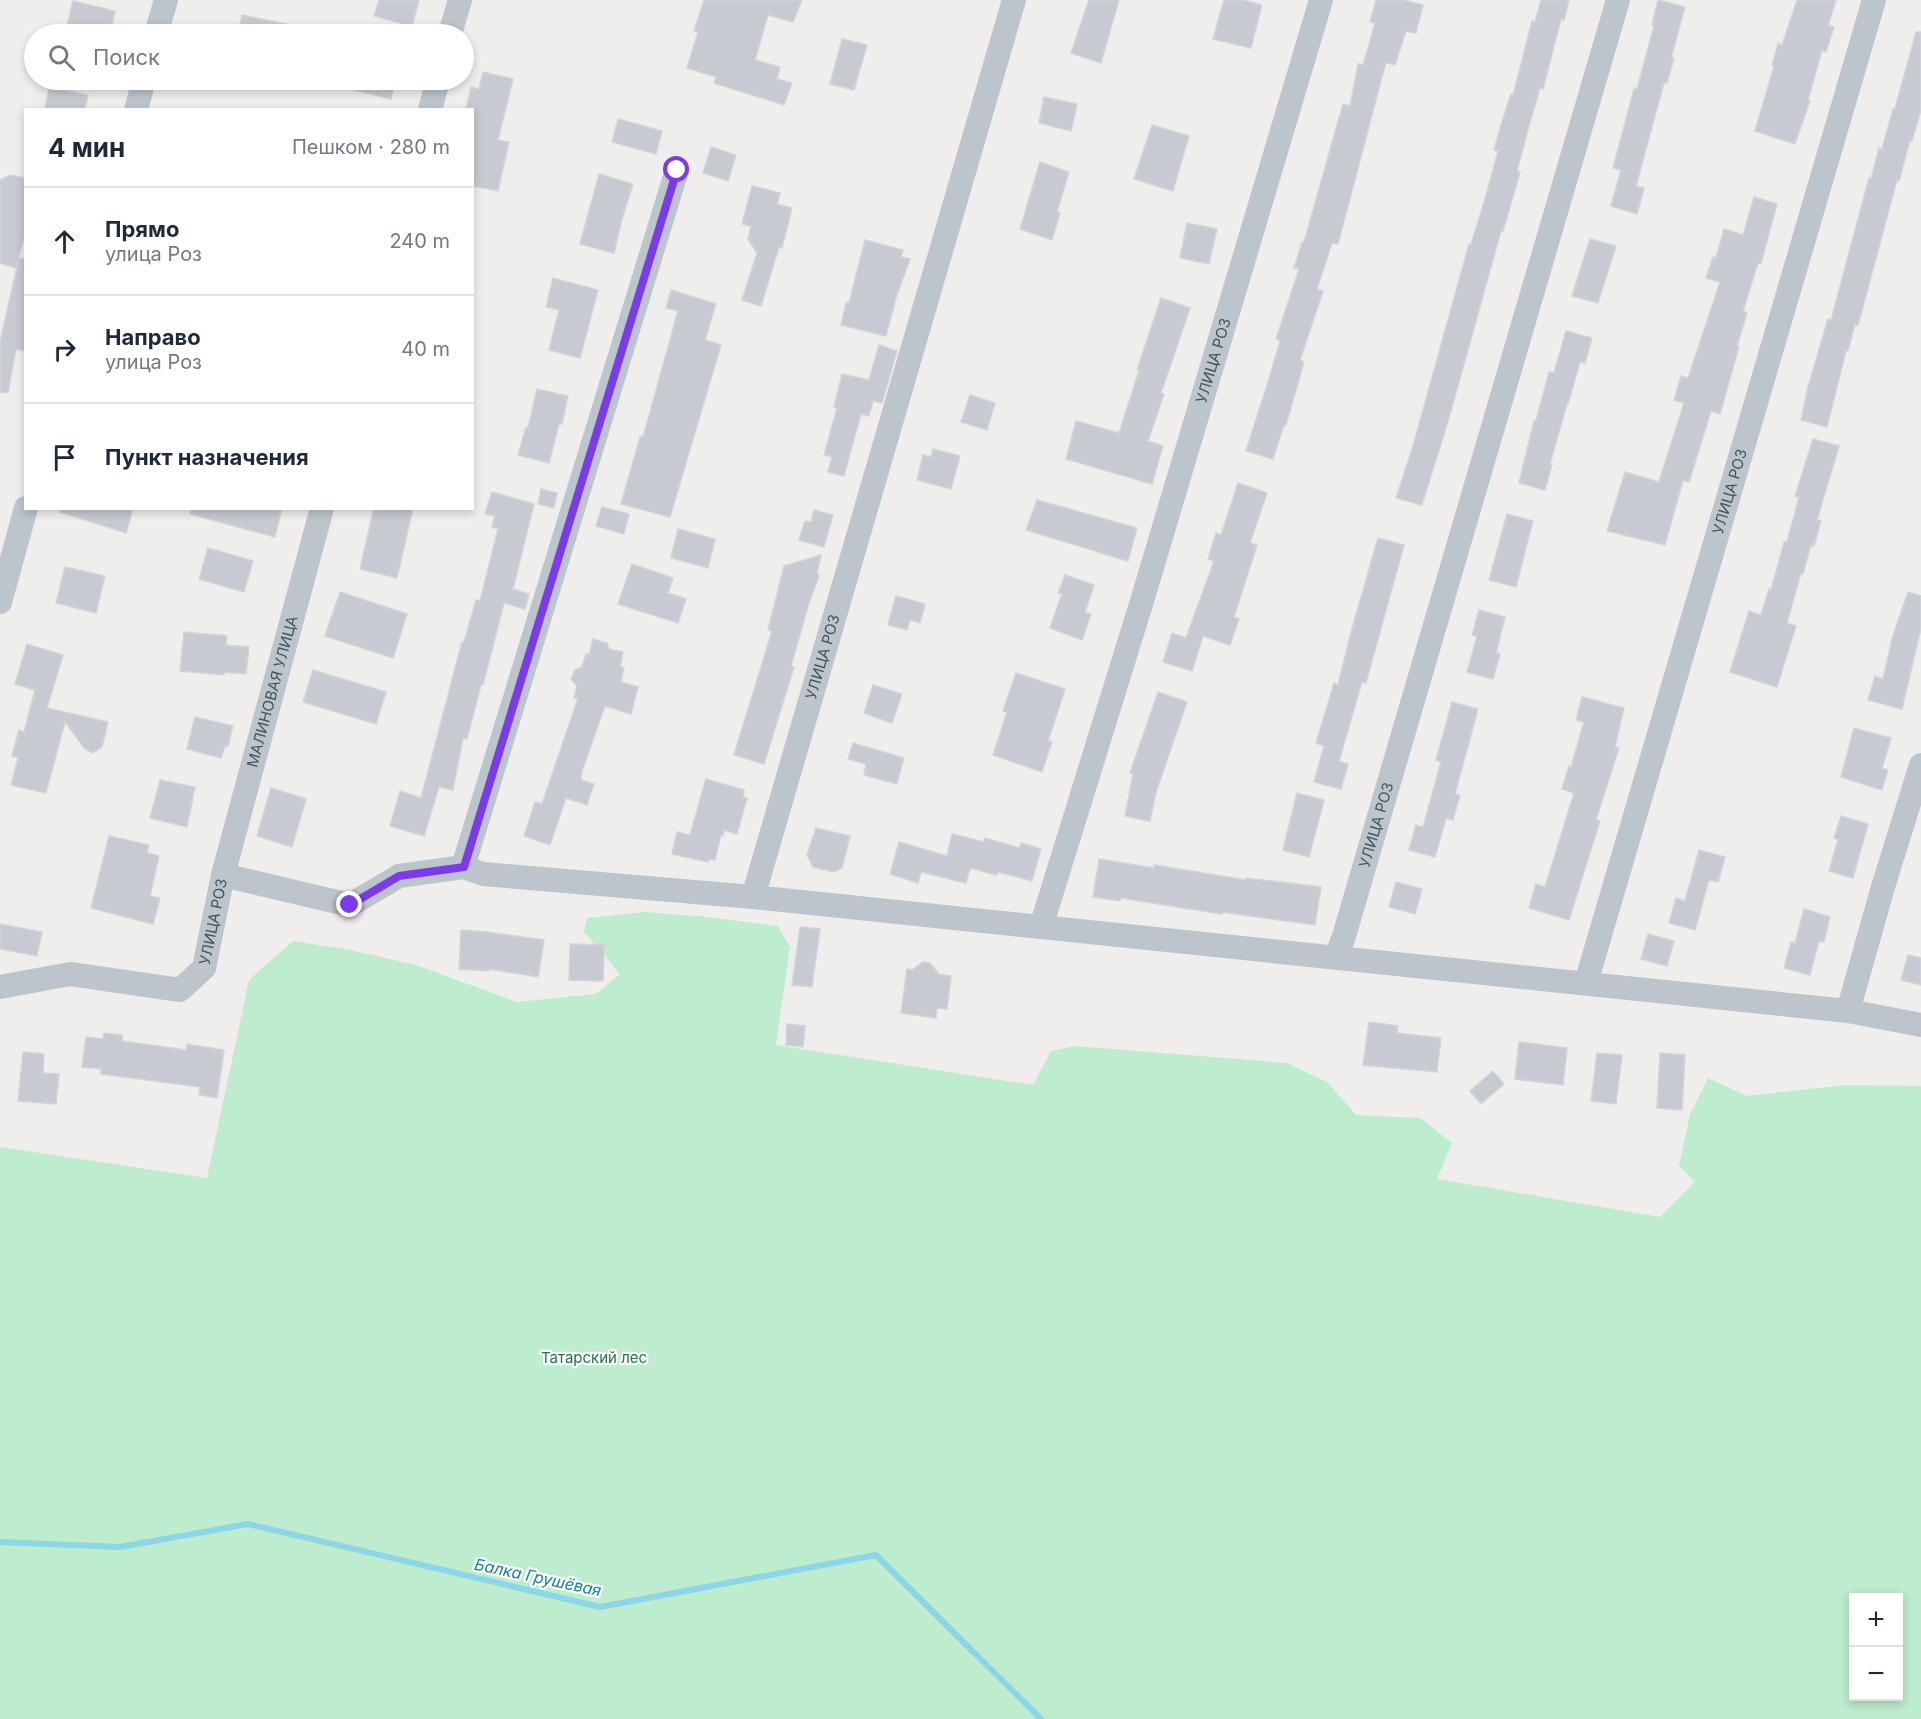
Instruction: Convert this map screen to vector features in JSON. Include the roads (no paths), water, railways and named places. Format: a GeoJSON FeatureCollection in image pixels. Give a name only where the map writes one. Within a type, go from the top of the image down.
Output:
{"type":"FeatureCollection","features":[{"type":"Feature","properties":{"kind":"street"},"geometry":{"type":"LineString","coordinates":[[159,24],[166,0]]}},
{"type":"Feature","properties":{"kind":"street"},"geometry":{"type":"LineString","coordinates":[[453,24],[460,0]]}},
{"type":"Feature","properties":{"kind":"street","name":"УЛИЦА РОЗ"},"geometry":{"type":"LineString","coordinates":[[753,897],[1014,0]]}},
{"type":"Feature","properties":{"kind":"street","name":"УЛИЦА РОЗ"},"geometry":{"type":"LineString","coordinates":[[1041,927],[1142,601],[1321,0]]}},
{"type":"Feature","properties":{"kind":"street","name":"УЛИЦА РОЗ"},"geometry":{"type":"LineString","coordinates":[[1336,957],[1351,914],[1618,0]]}},
{"type":"Feature","properties":{"kind":"street","name":"УЛИЦА РОЗ"},"geometry":{"type":"LineString","coordinates":[[1586,983],[1874,0]]}},
{"type":"Feature","properties":{"kind":"street"},"geometry":{"type":"LineString","coordinates":[[137,108],[141,90]]}},
{"type":"Feature","properties":{"kind":"street"},"geometry":{"type":"LineString","coordinates":[[431,108],[435,90]]}},
{"type":"Feature","properties":{"kind":"street"},"geometry":{"type":"LineString","coordinates":[[464,867],[677,170]]}},
{"type":"Feature","properties":{"kind":"street"},"geometry":{"type":"LineString","coordinates":[[0,602],[25,510]]}},
{"type":"Feature","properties":{"kind":"street","name":"МАЛИНОВАЯ УЛИЦА"},"geometry":{"type":"LineString","coordinates":[[223,875],[321,510]]}},
{"type":"Feature","properties":{"kind":"street"},"geometry":{"type":"LineString","coordinates":[[1848,1011],[1882,887],[1921,765]]}},
{"type":"Feature","properties":{"kind":"street","name":"УЛИЦА РОЗ"},"geometry":{"type":"LineString","coordinates":[[0,987],[70,974],[180,990],[204,968],[223,875],[350,905],[399,876],[464,867],[483,874],[753,897],[1848,1011],[1921,1025]]}},
{"type":"Feature","properties":{"kind":"waterway","name":"Балка Грушёвая"},"geometry":{"type":"LineString","coordinates":[[0,1542],[120,1547],[248,1524],[600,1607],[876,1555],[1041,1719]]}},
{"type":"Feature","properties":{"kind":"park label","name":"Татарский лес"},"geometry":{"type":"Point","coordinates":[594,1358]}}]}
